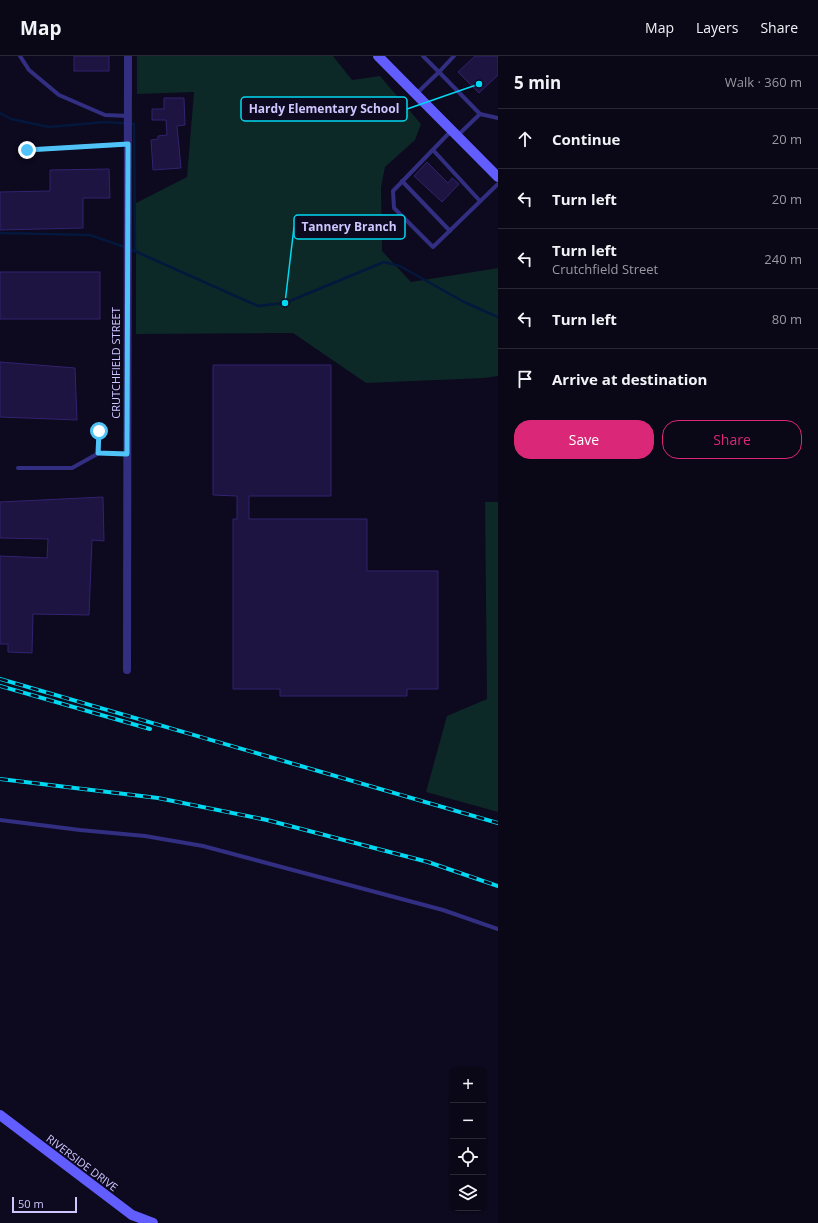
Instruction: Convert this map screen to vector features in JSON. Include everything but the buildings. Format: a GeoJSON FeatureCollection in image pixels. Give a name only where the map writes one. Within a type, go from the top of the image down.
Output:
{"type":"FeatureCollection","features":[{"type":"Feature","properties":{"kind":"street","name":"CRUTCHFIELD STREET"},"geometry":{"type":"LineString","coordinates":[[127,670],[128,56]]}},
{"type":"Feature","properties":{"kind":"street"},"geometry":{"type":"LineString","coordinates":[[378,56],[498,177]]}},
{"type":"Feature","properties":{"kind":"street","name":"RIVERSIDE DRIVE"},"geometry":{"type":"LineString","coordinates":[[0,1115],[132,1219],[153,1223]]}},
{"type":"Feature","properties":{"kind":"lane"},"geometry":{"type":"LineString","coordinates":[[20,56],[29,70],[59,95],[104,115],[128,117]]}},
{"type":"Feature","properties":{"kind":"lane"},"geometry":{"type":"LineString","coordinates":[[423,56],[480,114],[498,118]]}},
{"type":"Feature","properties":{"kind":"lane"},"geometry":{"type":"LineString","coordinates":[[416,94],[454,56]]}},
{"type":"Feature","properties":{"kind":"lane"},"geometry":{"type":"LineString","coordinates":[[480,114],[432,150],[402,181],[393,191],[394,208],[433,247],[498,184]]}},
{"type":"Feature","properties":{"kind":"lane"},"geometry":{"type":"LineString","coordinates":[[27,150],[128,144]]}},
{"type":"Feature","properties":{"kind":"lane"},"geometry":{"type":"LineString","coordinates":[[432,150],[480,201]]}},
{"type":"Feature","properties":{"kind":"lane"},"geometry":{"type":"LineString","coordinates":[[402,181],[450,231]]}},
{"type":"Feature","properties":{"kind":"lane"},"geometry":{"type":"LineString","coordinates":[[98,453],[99,431]]}},
{"type":"Feature","properties":{"kind":"lane"},"geometry":{"type":"LineString","coordinates":[[18,468],[72,468],[98,453],[127,454]]}},
{"type":"Feature","properties":{"kind":"lane"},"geometry":{"type":"LineString","coordinates":[[0,820],[145,836],[203,846],[443,910],[498,929]]}},
{"type":"Feature","properties":{"kind":"green space"},"geometry":{"type":"Polygon","coordinates":[[[137,56],[333,56],[352,80],[380,76],[421,124],[415,140],[385,167],[381,187],[382,251],[411,282],[498,268],[498,376],[484,378],[366,383],[293,333],[136,334],[136,203],[187,177],[194,92],[137,94],[137,56]]]}},
{"type":"Feature","properties":{"kind":"green space"},"geometry":{"type":"Polygon","coordinates":[[[485,502],[498,502],[498,812],[426,792],[447,716],[487,699],[485,502]]]}},
{"type":"Feature","properties":{"kind":"waterway"},"geometry":{"type":"LineString","coordinates":[[0,113],[11,119],[49,127],[105,122],[134,124],[135,252]]}},
{"type":"Feature","properties":{"kind":"waterway"},"geometry":{"type":"LineString","coordinates":[[0,233],[90,235],[125,247]]}},
{"type":"Feature","properties":{"kind":"waterway"},"geometry":{"type":"LineString","coordinates":[[130,249],[258,306],[285,303],[384,262],[400,266],[464,302],[498,317]]}},
{"type":"Feature","properties":{"kind":"railway"},"geometry":{"type":"LineString","coordinates":[[0,679],[498,823]]}},
{"type":"Feature","properties":{"kind":"railway"},"geometry":{"type":"LineString","coordinates":[[0,686],[150,729]]}},
{"type":"Feature","properties":{"kind":"railway"},"geometry":{"type":"LineString","coordinates":[[0,779],[158,798],[267,820],[428,862],[498,886]]}},
{"type":"Feature","properties":{"kind":"place","name":"Hardy Elementary School"},"geometry":{"type":"Point","coordinates":[479,84]}},
{"type":"Feature","properties":{"kind":"place","name":"Tannery Branch"},"geometry":{"type":"Point","coordinates":[285,303]}},
{"type":"Feature","properties":{"kind":"route"},"geometry":{"type":"LineString","coordinates":[[27,150],[128,144],[127,454],[98,453],[99,431]]}}]}
